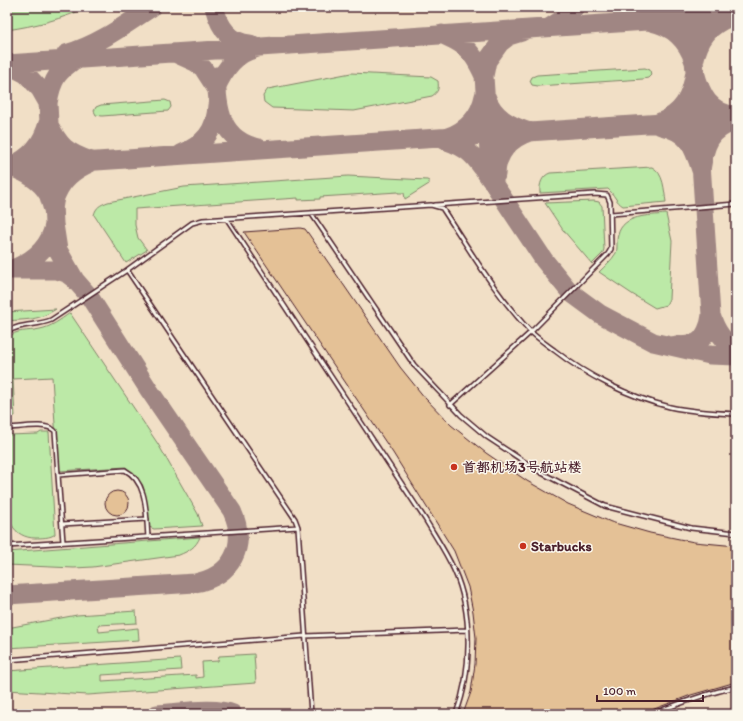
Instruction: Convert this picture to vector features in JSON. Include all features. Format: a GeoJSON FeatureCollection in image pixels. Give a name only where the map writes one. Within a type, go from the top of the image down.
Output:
{"type":"FeatureCollection","features":[{"type":"Feature","properties":{"kind":"lane"},"geometry":{"type":"LineString","coordinates":[[7,332],[13,328],[51,320],[127,270],[192,223],[203,220],[601,194],[607,195],[610,202],[612,249],[531,332],[450,404]]}},
{"type":"Feature","properties":{"kind":"lane"},"geometry":{"type":"LineString","coordinates":[[611,214],[736,204]]}},
{"type":"Feature","properties":{"kind":"lane"},"geometry":{"type":"LineString","coordinates":[[431,205],[442,208],[490,282],[531,332],[569,362],[633,395],[670,406],[704,412],[736,414]]}},
{"type":"Feature","properties":{"kind":"lane"},"geometry":{"type":"LineString","coordinates":[[311,213],[414,364],[450,404],[465,419],[487,437],[528,464],[605,506],[691,528],[736,533]]}},
{"type":"Feature","properties":{"kind":"lane"},"geometry":{"type":"LineString","coordinates":[[227,219],[425,519],[454,569],[465,600],[469,655],[467,673],[456,714]]}},
{"type":"Feature","properties":{"kind":"lane"},"geometry":{"type":"LineString","coordinates":[[127,270],[291,513],[298,527],[310,714]]}},
{"type":"Feature","properties":{"kind":"lane"},"geometry":{"type":"LineString","coordinates":[[7,428],[44,426],[51,427],[55,430],[63,542]]}},
{"type":"Feature","properties":{"kind":"lane"},"geometry":{"type":"LineString","coordinates":[[58,475],[125,470],[130,473],[142,490],[144,497],[148,536]]}},
{"type":"Feature","properties":{"kind":"lane"},"geometry":{"type":"LineString","coordinates":[[7,512],[8,546],[298,527]]}},
{"type":"Feature","properties":{"kind":"lane"},"geometry":{"type":"LineString","coordinates":[[62,524],[147,519]]}},
{"type":"Feature","properties":{"kind":"lane"},"geometry":{"type":"LineString","coordinates":[[7,660],[305,636],[467,630]]}},
{"type":"Feature","properties":{"kind":"lane"},"geometry":{"type":"LineString","coordinates":[[652,714],[713,692],[736,687]]}},
{"type":"Feature","properties":{"kind":"shaded area"},"geometry":{"type":"Polygon","coordinates":[[[7,7],[736,7],[736,714],[7,714],[7,7]]]}},
{"type":"Feature","properties":{"kind":"green space"},"geometry":{"type":"Polygon","coordinates":[[[7,7],[88,7],[48,22],[7,30],[7,7]]]}},
{"type":"Feature","properties":{"kind":"green space"},"geometry":{"type":"Polygon","coordinates":[[[645,68],[650,70],[651,75],[648,78],[643,79],[538,86],[532,85],[530,81],[532,77],[537,75],[645,68]]]}},
{"type":"Feature","properties":{"kind":"green space"},"geometry":{"type":"Polygon","coordinates":[[[351,73],[431,77],[438,81],[438,88],[437,92],[432,96],[354,111],[272,108],[264,102],[263,96],[268,89],[351,73]]]}},
{"type":"Feature","properties":{"kind":"green space"},"geometry":{"type":"Polygon","coordinates":[[[165,100],[170,102],[171,107],[168,111],[102,116],[96,115],[94,111],[96,107],[101,105],[165,100]]]}},
{"type":"Feature","properties":{"kind":"green space"},"geometry":{"type":"Polygon","coordinates":[[[652,167],[659,173],[661,178],[666,202],[623,206],[608,189],[540,193],[542,181],[545,176],[550,173],[652,167]]]}},
{"type":"Feature","properties":{"kind":"green space"},"geometry":{"type":"Polygon","coordinates":[[[348,176],[427,180],[429,181],[429,184],[405,199],[404,193],[398,192],[320,197],[320,199],[298,200],[298,198],[135,209],[135,225],[138,238],[147,250],[126,263],[94,215],[99,207],[108,202],[184,187],[348,176]]]}},
{"type":"Feature","properties":{"kind":"green space"},"geometry":{"type":"Polygon","coordinates":[[[599,202],[602,206],[604,249],[603,253],[592,264],[563,230],[545,203],[599,202]]]}},
{"type":"Feature","properties":{"kind":"green space"},"geometry":{"type":"Polygon","coordinates":[[[666,214],[672,241],[669,299],[666,305],[655,308],[599,272],[616,253],[618,235],[625,223],[638,217],[666,214]]]}},
{"type":"Feature","properties":{"kind":"green space"},"geometry":{"type":"Polygon","coordinates":[[[56,309],[38,318],[7,321],[7,312],[56,309]]]}},
{"type":"Feature","properties":{"kind":"green space"},"geometry":{"type":"Polygon","coordinates":[[[70,313],[158,444],[198,514],[202,526],[154,529],[149,527],[145,495],[126,467],[58,471],[52,377],[13,379],[15,416],[7,417],[7,338],[18,332],[48,327],[70,313]]]}},
{"type":"Feature","properties":{"kind":"green space"},"geometry":{"type":"Polygon","coordinates":[[[41,432],[49,432],[55,534],[46,538],[31,538],[18,533],[9,518],[6,468],[7,435],[38,434],[41,432]]]}},
{"type":"Feature","properties":{"kind":"green space"},"geometry":{"type":"Polygon","coordinates":[[[200,537],[192,548],[179,555],[93,567],[74,568],[7,565],[7,552],[200,537]]]}},
{"type":"Feature","properties":{"kind":"green space"},"geometry":{"type":"Polygon","coordinates":[[[136,611],[137,623],[98,625],[99,632],[138,628],[139,640],[7,648],[7,628],[77,615],[136,611]]]}},
{"type":"Feature","properties":{"kind":"green space"},"geometry":{"type":"Polygon","coordinates":[[[254,654],[256,683],[88,695],[7,690],[7,671],[180,659],[181,670],[102,675],[102,681],[196,675],[196,678],[203,677],[202,662],[218,661],[219,656],[254,654]]]}},
{"type":"Feature","properties":{"kind":"building","name":"首都机场3号航站楼"},"geometry":{"type":"Polygon","coordinates":[[[300,228],[305,229],[308,233],[400,367],[425,398],[451,425],[486,453],[527,481],[568,504],[611,522],[650,533],[694,542],[736,546],[736,682],[691,695],[641,714],[463,714],[471,692],[475,664],[476,638],[468,587],[454,551],[393,453],[244,232],[300,228]]]}},
{"type":"Feature","properties":{"kind":"building"},"geometry":{"type":"Polygon","coordinates":[[[117,491],[122,492],[128,498],[128,508],[122,514],[117,515],[112,514],[106,508],[105,503],[106,498],[112,492],[117,491]]]}},
{"type":"Feature","properties":{"kind":"taxiway"},"geometry":{"type":"LineString","coordinates":[[66,54],[100,40],[152,7]]}},
{"type":"Feature","properties":{"kind":"taxiway"},"geometry":{"type":"LineString","coordinates":[[214,7],[219,21],[226,32],[236,40],[250,44]]}},
{"type":"Feature","properties":{"kind":"taxiway"},"geometry":{"type":"LineString","coordinates":[[550,27],[569,15],[575,7]]}},
{"type":"Feature","properties":{"kind":"taxiway"},"geometry":{"type":"LineString","coordinates":[[676,345],[694,344],[699,341],[707,330],[711,315],[695,72],[691,25],[686,7]]}},
{"type":"Feature","properties":{"kind":"taxiway"},"geometry":{"type":"LineString","coordinates":[[7,64],[736,15]]}},
{"type":"Feature","properties":{"kind":"taxiway"},"geometry":{"type":"LineString","coordinates":[[651,22],[666,27],[678,36],[688,47],[694,62],[696,54],[706,34],[716,25],[731,17]]}},
{"type":"Feature","properties":{"kind":"taxiway"},"geometry":{"type":"LineString","coordinates":[[522,32],[509,36],[500,43],[487,61],[484,76],[490,168],[495,186],[544,260],[570,292],[600,314],[653,342],[710,355],[736,356]]}},
{"type":"Feature","properties":{"kind":"taxiway"},"geometry":{"type":"LineString","coordinates":[[442,34],[464,46],[477,62],[484,76]]}},
{"type":"Feature","properties":{"kind":"taxiway"},"geometry":{"type":"LineString","coordinates":[[175,53],[195,62],[203,68],[216,88],[231,63],[242,54],[255,49]]}},
{"type":"Feature","properties":{"kind":"taxiway"},"geometry":{"type":"LineString","coordinates":[[48,103],[52,87],[57,76],[79,57]]}},
{"type":"Feature","properties":{"kind":"taxiway"},"geometry":{"type":"LineString","coordinates":[[7,64],[26,74],[40,89],[48,103],[54,224],[58,250],[75,280],[89,296],[149,390],[232,511],[237,524],[238,536],[237,547],[233,558],[227,566],[219,574],[195,583],[7,595]]}},
{"type":"Feature","properties":{"kind":"taxiway"},"geometry":{"type":"LineString","coordinates":[[658,123],[674,115],[680,110],[688,97],[695,72],[703,95],[708,101],[719,111],[736,116]]}},
{"type":"Feature","properties":{"kind":"taxiway"},"geometry":{"type":"LineString","coordinates":[[216,76],[220,112],[229,131],[236,138],[246,144],[259,148]]}},
{"type":"Feature","properties":{"kind":"taxiway"},"geometry":{"type":"LineString","coordinates":[[448,137],[455,134],[472,121],[479,110],[484,96]]}},
{"type":"Feature","properties":{"kind":"taxiway"},"geometry":{"type":"LineString","coordinates":[[486,96],[493,110],[503,120],[509,124],[530,132],[516,138],[501,154],[498,160],[496,175]]}},
{"type":"Feature","properties":{"kind":"taxiway"},"geometry":{"type":"LineString","coordinates":[[181,154],[196,146],[207,136],[214,122],[217,105]]}},
{"type":"Feature","properties":{"kind":"taxiway"},"geometry":{"type":"LineString","coordinates":[[7,167],[736,118]]}},
{"type":"Feature","properties":{"kind":"taxiway"},"geometry":{"type":"LineString","coordinates":[[661,126],[678,132],[688,141],[695,153],[701,170],[704,153],[710,139],[720,129],[736,121]]}},
{"type":"Feature","properties":{"kind":"taxiway"},"geometry":{"type":"LineString","coordinates":[[11,166],[35,149],[46,131],[48,123],[56,138],[65,148],[75,155],[91,161]]}},
{"type":"Feature","properties":{"kind":"taxiway"},"geometry":{"type":"LineString","coordinates":[[444,140],[453,143],[472,155],[491,180]]}},
{"type":"Feature","properties":{"kind":"taxiway"},"geometry":{"type":"LineString","coordinates":[[11,167],[27,174],[37,181],[48,194],[53,209],[55,197],[66,179],[75,171],[90,163]]}},
{"type":"Feature","properties":{"kind":"taxiway"},"geometry":{"type":"LineString","coordinates":[[15,268],[29,261],[40,252],[49,240],[54,225]]}},
{"type":"Feature","properties":{"kind":"taxiway"},"geometry":{"type":"LineString","coordinates":[[7,270],[57,270],[66,273],[74,279]]}},
{"type":"Feature","properties":{"kind":"taxiway"},"geometry":{"type":"LineString","coordinates":[[711,315],[723,338],[736,348]]}},
{"type":"Feature","properties":{"kind":"taxiway"},"geometry":{"type":"LineString","coordinates":[[157,714],[207,710],[216,710],[233,714]]}},
{"type":"Feature","properties":{"kind":"place","name":"首都机场3号航站楼"},"geometry":{"type":"Point","coordinates":[454,467]}},
{"type":"Feature","properties":{"kind":"place","name":"Starbucks"},"geometry":{"type":"Point","coordinates":[523,546]}}]}
